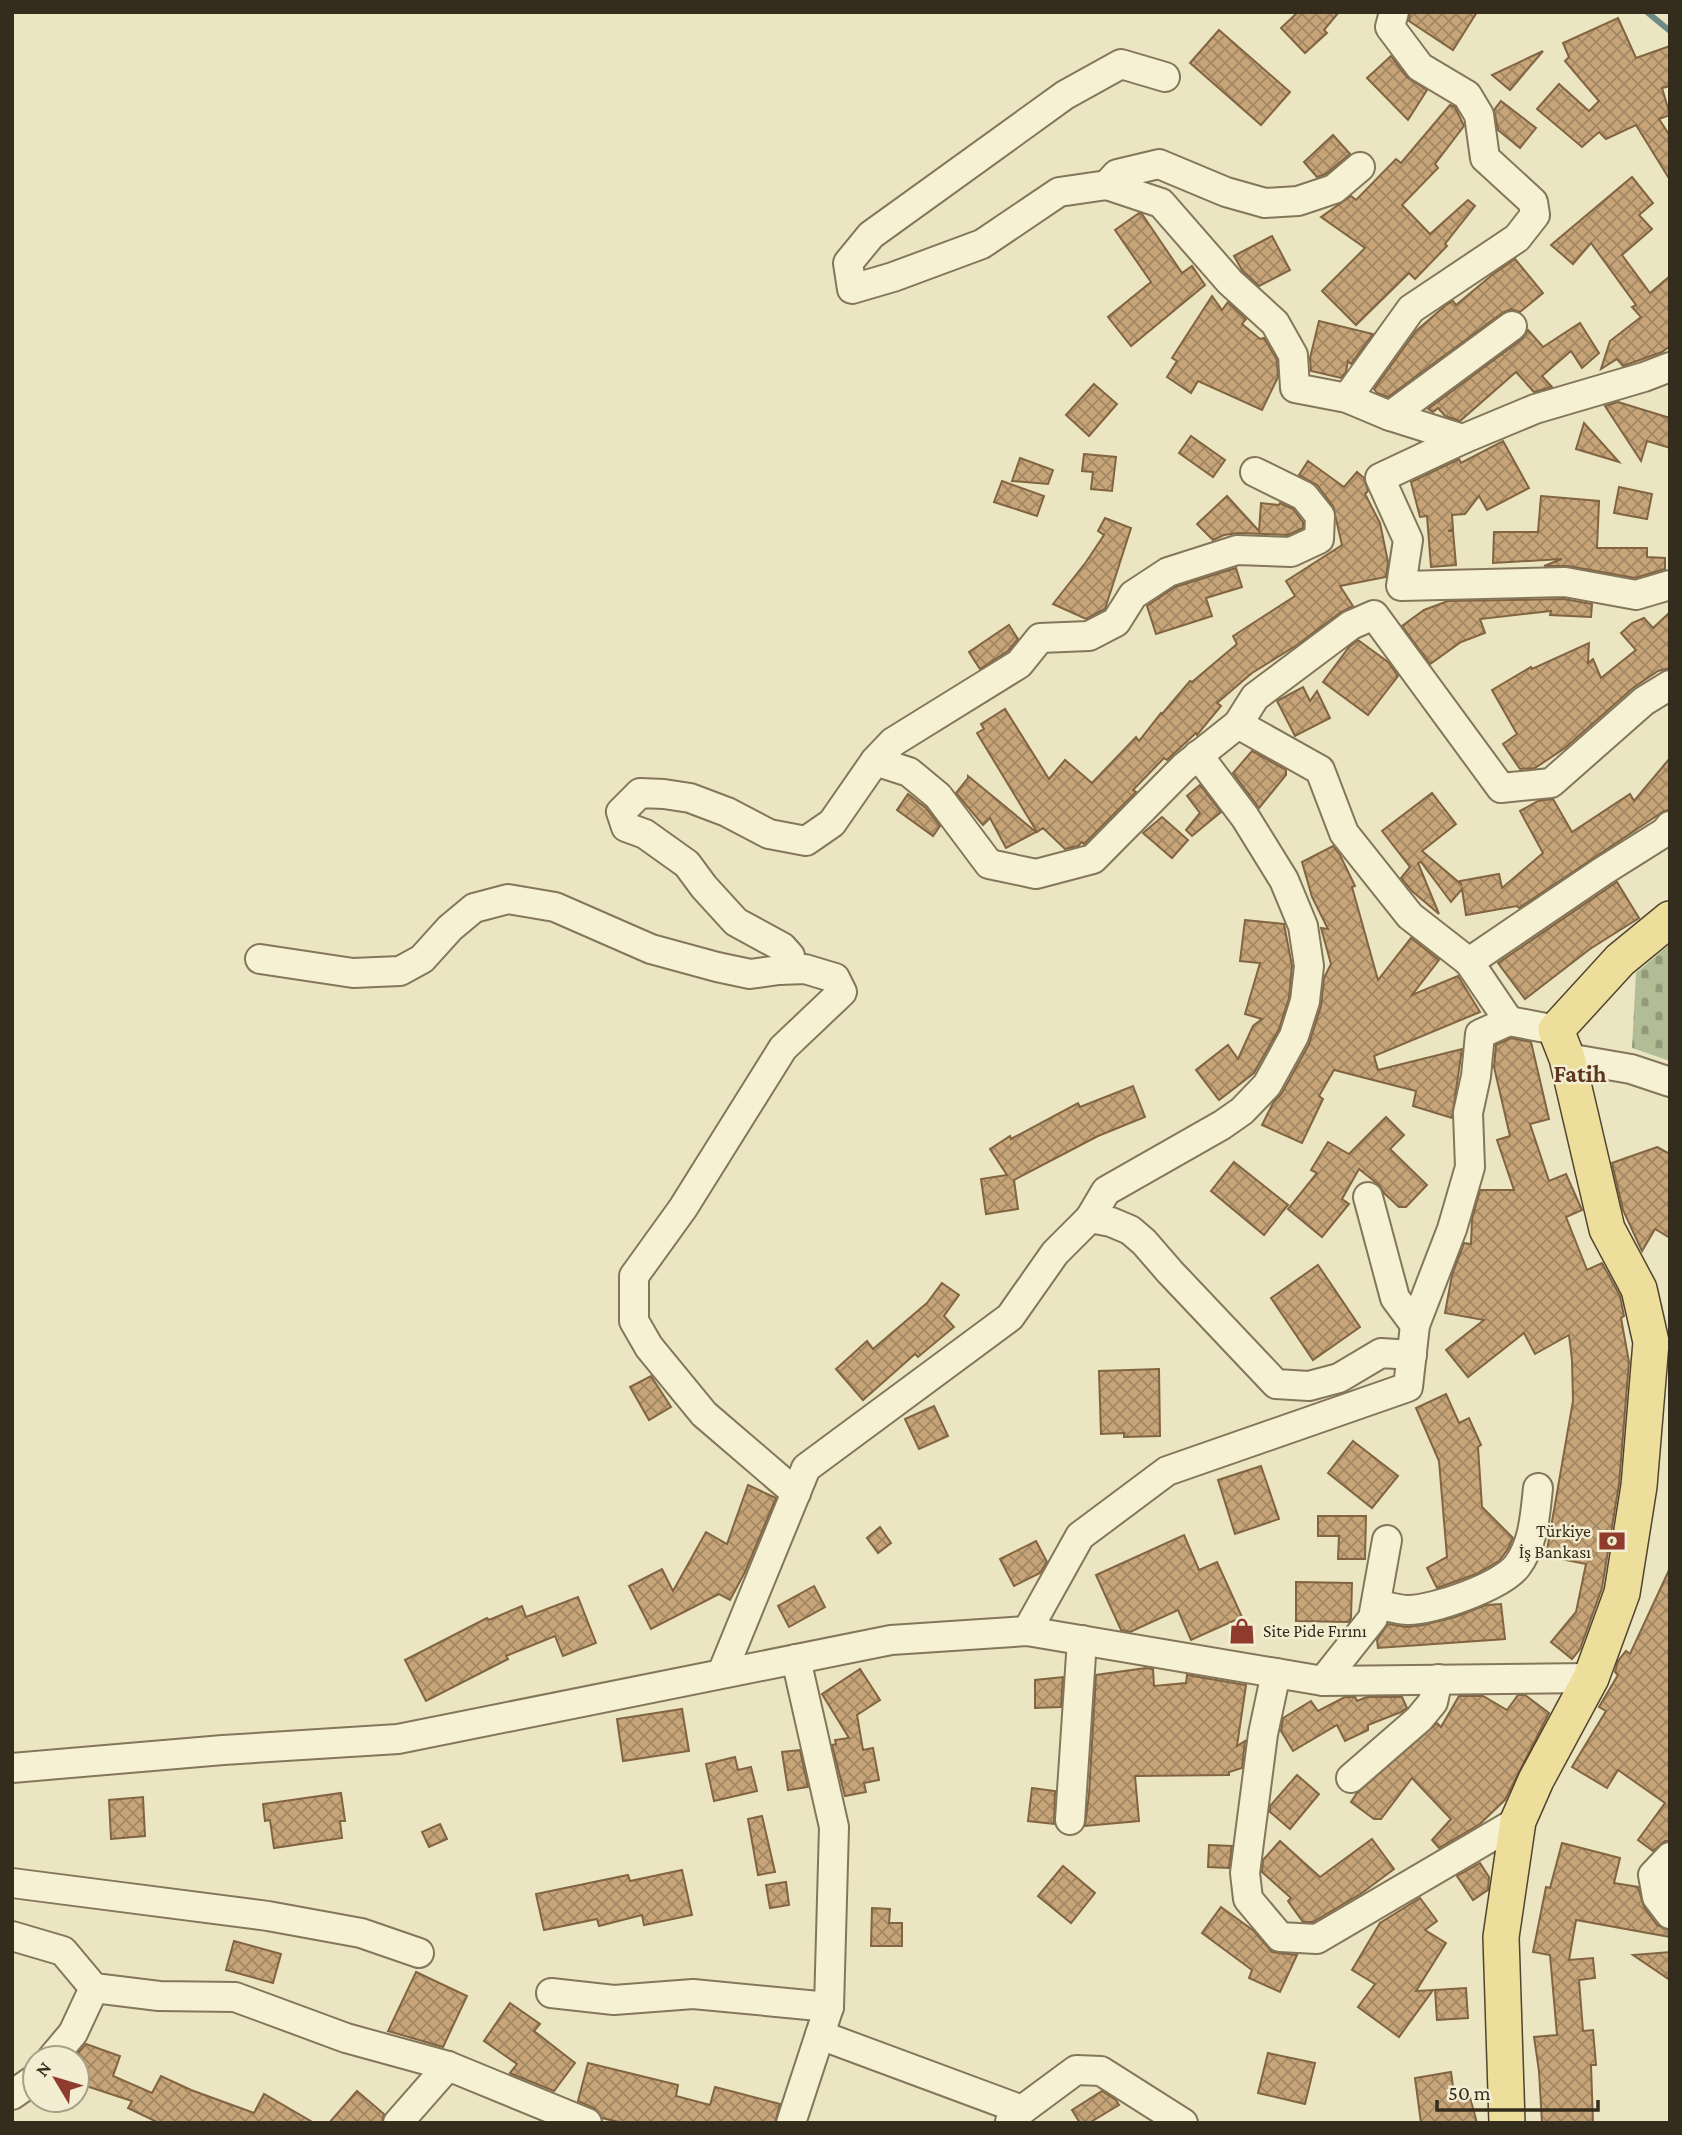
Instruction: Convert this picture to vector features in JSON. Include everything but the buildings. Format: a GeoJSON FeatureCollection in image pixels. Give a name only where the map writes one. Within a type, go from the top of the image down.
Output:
{"type":"FeatureCollection","features":[{"type":"Feature","properties":{"kind":"main road"},"geometry":{"type":"LineString","coordinates":[[1507,2123],[1501,1937],[1518,1821],[1536,1780],[1591,1678],[1622,1593],[1639,1486],[1651,1342],[1639,1289],[1607,1229],[1562,1044],[1620,960],[1670,919]]}},
{"type":"Feature","properties":{"kind":"street"},"geometry":{"type":"LineString","coordinates":[[1347,398],[1411,309],[1517,238],[1535,215],[1533,202],[1485,158],[1479,115],[1467,94],[1420,67],[1390,27],[1394,12]]}},
{"type":"Feature","properties":{"kind":"street"},"geometry":{"type":"LineString","coordinates":[[1165,77],[1121,64],[1065,95],[871,235],[848,263],[852,289],[982,244],[1059,192],[1107,185],[1161,203],[1230,282],[1275,323],[1293,355],[1295,388],[1347,398],[1390,416],[1462,439]]}},
{"type":"Feature","properties":{"kind":"street"},"geometry":{"type":"LineString","coordinates":[[1107,185],[1117,174],[1160,164],[1226,192],[1265,203],[1298,201],[1334,189],[1360,167]]}},
{"type":"Feature","properties":{"kind":"street"},"geometry":{"type":"LineString","coordinates":[[1390,416],[1512,326]]}},
{"type":"Feature","properties":{"kind":"street"},"geometry":{"type":"LineString","coordinates":[[876,761],[909,772],[938,796],[989,864],[1036,874],[1093,859],[1184,767],[1238,724],[1255,697],[1351,625],[1374,615],[1401,586],[1408,540],[1380,478],[1462,439],[1535,409],[1667,371]]}},
{"type":"Feature","properties":{"kind":"street"},"geometry":{"type":"LineString","coordinates":[[779,970],[790,956],[782,947],[759,932],[736,922],[687,864],[645,834],[625,827],[621,812],[640,793],[690,798],[727,812],[769,834],[806,841],[832,823],[892,742],[1019,664],[1040,638],[1089,636],[1116,622],[1133,595],[1168,572],[1237,550],[1291,552],[1319,539],[1320,516],[1304,496],[1255,472]]}},
{"type":"Feature","properties":{"kind":"street"},"geometry":{"type":"LineString","coordinates":[[1401,586],[1565,582],[1636,595],[1670,585]]}},
{"type":"Feature","properties":{"kind":"street"},"geometry":{"type":"LineString","coordinates":[[1374,615],[1501,788],[1551,783],[1644,701],[1670,685]]}},
{"type":"Feature","properties":{"kind":"street"},"geometry":{"type":"LineString","coordinates":[[1238,724],[1320,770],[1344,833],[1410,916],[1469,962],[1509,1021],[1562,1044],[1670,1082]]}},
{"type":"Feature","properties":{"kind":"street"},"geometry":{"type":"LineString","coordinates":[[722,1673],[806,1468],[1010,1317],[1055,1253],[1090,1218],[1105,1191],[1242,1111],[1267,1085],[1294,1036],[1305,1001],[1309,966],[1303,926],[1284,880],[1245,817],[1198,755]]}},
{"type":"Feature","properties":{"kind":"street"},"geometry":{"type":"LineString","coordinates":[[1469,962],[1670,827]]}},
{"type":"Feature","properties":{"kind":"street"},"geometry":{"type":"LineString","coordinates":[[260,959],[353,972],[400,971],[422,959],[450,928],[474,908],[508,899],[555,907],[651,949],[704,964],[750,974],[805,969],[835,978],[842,992],[783,1048],[683,1208],[634,1276],[634,1321],[649,1347],[705,1414],[796,1493]]}},
{"type":"Feature","properties":{"kind":"street"},"geometry":{"type":"LineString","coordinates":[[1027,1631],[1080,1536],[1167,1471],[1408,1387],[1415,1325],[1452,1229],[1470,1167],[1468,1113],[1476,1076],[1480,1034],[1509,1021]]}},
{"type":"Feature","properties":{"kind":"street"},"geometry":{"type":"LineString","coordinates":[[1368,1197],[1395,1298],[1415,1325]]}},
{"type":"Feature","properties":{"kind":"street"},"geometry":{"type":"LineString","coordinates":[[1090,1218],[1111,1222],[1130,1230],[1144,1242],[1276,1384],[1309,1386],[1339,1378],[1381,1353],[1412,1355]]}},
{"type":"Feature","properties":{"kind":"street"},"geometry":{"type":"LineString","coordinates":[[1376,1604],[1408,1610],[1448,1602],[1487,1587],[1517,1567],[1534,1532],[1538,1488]]}},
{"type":"Feature","properties":{"kind":"street"},"geometry":{"type":"LineString","coordinates":[[1323,1681],[1373,1618],[1387,1540]]}},
{"type":"Feature","properties":{"kind":"street"},"geometry":{"type":"LineString","coordinates":[[12,1768],[223,1750],[398,1739],[891,1640],[1027,1631],[1323,1681],[1591,1678]]}},
{"type":"Feature","properties":{"kind":"street"},"geometry":{"type":"LineString","coordinates":[[1070,1819],[1082,1640]]}},
{"type":"Feature","properties":{"kind":"street"},"geometry":{"type":"LineString","coordinates":[[792,2123],[829,2007],[834,1827],[796,1659]]}},
{"type":"Feature","properties":{"kind":"street"},"geometry":{"type":"LineString","coordinates":[[1276,1673],[1263,1734],[1245,1873],[1248,1899],[1280,1937],[1317,1939],[1518,1821]]}},
{"type":"Feature","properties":{"kind":"street"},"geometry":{"type":"LineString","coordinates":[[1351,1778],[1419,1718],[1433,1702],[1438,1679]]}},
{"type":"Feature","properties":{"kind":"street"},"geometry":{"type":"LineString","coordinates":[[1670,1857],[1653,1875],[1657,1897],[1670,1914]]}},
{"type":"Feature","properties":{"kind":"street"},"geometry":{"type":"LineString","coordinates":[[12,1883],[268,1916],[361,1933],[419,1953]]}},
{"type":"Feature","properties":{"kind":"street"},"geometry":{"type":"LineString","coordinates":[[12,1936],[63,1951],[94,1988],[159,1996],[235,1997],[345,2038],[447,2066],[587,2123]]}},
{"type":"Feature","properties":{"kind":"street"},"geometry":{"type":"LineString","coordinates":[[63,2044],[72,2033],[94,1988]]}},
{"type":"Feature","properties":{"kind":"street"},"geometry":{"type":"LineString","coordinates":[[551,1993],[614,2000],[693,1994],[829,2007]]}},
{"type":"Feature","properties":{"kind":"street"},"geometry":{"type":"LineString","coordinates":[[820,2035],[1015,2116],[1076,2070],[1101,2071],[1183,2123]]}},
{"type":"Feature","properties":{"kind":"street"},"geometry":{"type":"LineString","coordinates":[[397,2123],[447,2066]]}},
{"type":"Feature","properties":{"kind":"green space"},"geometry":{"type":"Polygon","coordinates":[[[1670,944],[1670,1061],[1632,1048],[1636,973],[1670,944]]]}},
{"type":"Feature","properties":{"kind":"waterway"},"geometry":{"type":"LineString","coordinates":[[1647,12],[1670,31]]}},
{"type":"Feature","properties":{"kind":"place","name":"Türkiye İş Bankası"},"geometry":{"type":"Point","coordinates":[1612,1541]}},
{"type":"Feature","properties":{"kind":"place","name":"Site Pide Fırını"},"geometry":{"type":"Point","coordinates":[1242,1631]}},
{"type":"Feature","properties":{"kind":"district","name":"Fatih"},"geometry":{"type":"Point","coordinates":[1580,1073]}}]}
